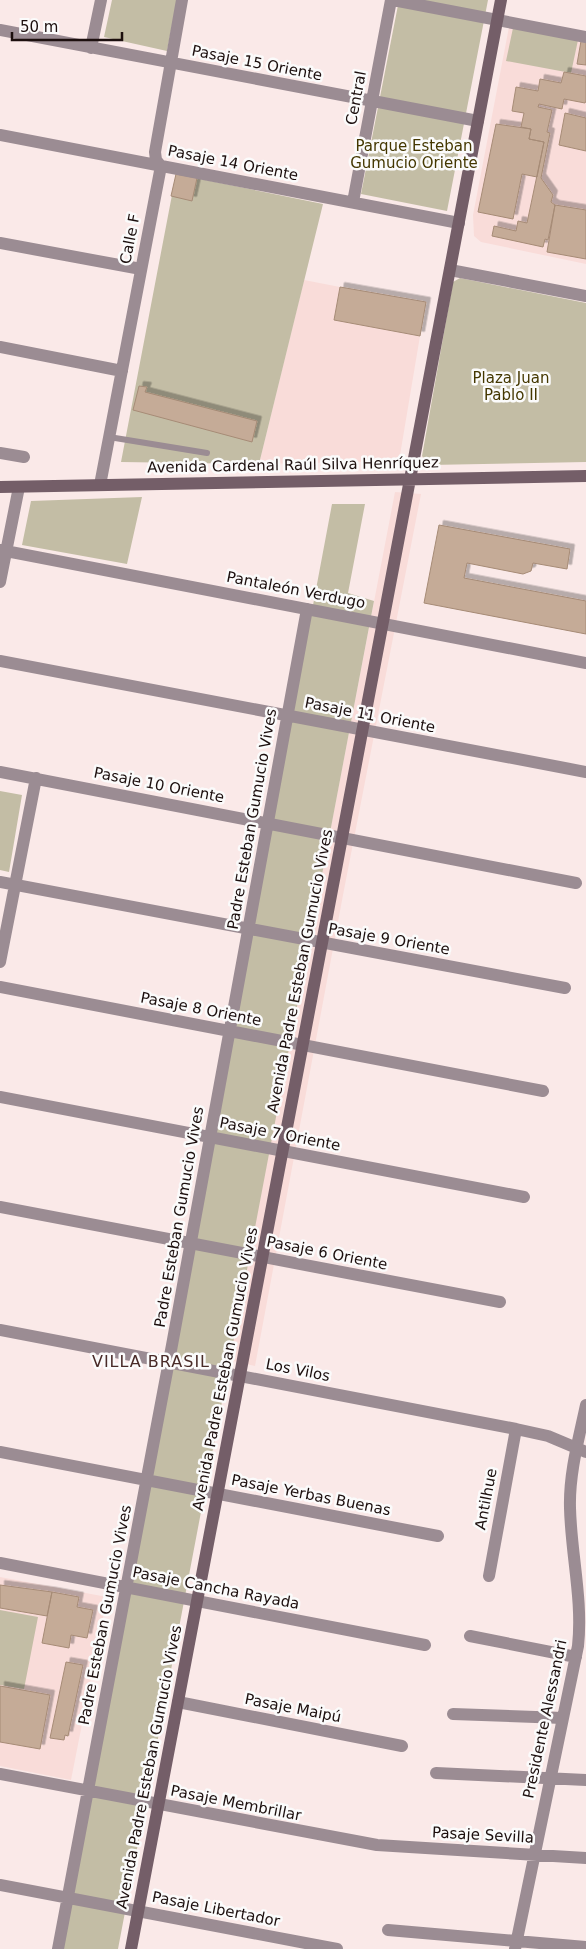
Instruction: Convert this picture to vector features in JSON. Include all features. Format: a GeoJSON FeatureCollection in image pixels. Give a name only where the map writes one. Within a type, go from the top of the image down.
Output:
{"type":"FeatureCollection","features":[{"type":"Feature","properties":{"kind":"street"},"geometry":{"type":"LineString","coordinates":[[91,48],[101,0]]}},
{"type":"Feature","properties":{"kind":"street","name":"Calle F"},"geometry":{"type":"LineString","coordinates":[[100,485],[161,166],[156,160],[155,152],[182,0]]}},
{"type":"Feature","properties":{"kind":"street"},"geometry":{"type":"LineString","coordinates":[[392,0],[586,37]]}},
{"type":"Feature","properties":{"kind":"street","name":"Central"},"geometry":{"type":"LineString","coordinates":[[353,202],[392,0]]}},
{"type":"Feature","properties":{"kind":"street","name":"Avenida Padre Esteban Gumucio Vives"},"geometry":{"type":"LineString","coordinates":[[131,1949],[501,0]]}},
{"type":"Feature","properties":{"kind":"street","name":"Pasaje 15 Oriente"},"geometry":{"type":"LineString","coordinates":[[0,30],[478,121]]}},
{"type":"Feature","properties":{"kind":"street","name":"Pasaje 14 Oriente"},"geometry":{"type":"LineString","coordinates":[[0,135],[459,223]]}},
{"type":"Feature","properties":{"kind":"street"},"geometry":{"type":"LineString","coordinates":[[0,243],[141,270]]}},
{"type":"Feature","properties":{"kind":"street"},"geometry":{"type":"LineString","coordinates":[[450,270],[586,296]]}},
{"type":"Feature","properties":{"kind":"street"},"geometry":{"type":"LineString","coordinates":[[0,347],[122,371]]}},
{"type":"Feature","properties":{"kind":"street"},"geometry":{"type":"LineString","coordinates":[[0,453],[24,457]]}},
{"type":"Feature","properties":{"kind":"street","name":"Avenida Cardenal Raúl Silva Henríquez"},"geometry":{"type":"LineString","coordinates":[[0,487],[586,476]]}},
{"type":"Feature","properties":{"kind":"street"},"geometry":{"type":"LineString","coordinates":[[0,582],[3,550],[19,487]]}},
{"type":"Feature","properties":{"kind":"street","name":"Pantaleón Verdugo"},"geometry":{"type":"LineString","coordinates":[[3,550],[586,663]]}},
{"type":"Feature","properties":{"kind":"street","name":"Padre Esteban Gumucio Vives"},"geometry":{"type":"LineString","coordinates":[[58,1949],[308,609]]}},
{"type":"Feature","properties":{"kind":"street","name":"Pasaje 11 Oriente"},"geometry":{"type":"LineString","coordinates":[[0,661],[586,772]]}},
{"type":"Feature","properties":{"kind":"street","name":"Pasaje 10 Oriente"},"geometry":{"type":"LineString","coordinates":[[0,772],[576,882]]}},
{"type":"Feature","properties":{"kind":"street"},"geometry":{"type":"LineString","coordinates":[[0,962],[36,778]]}},
{"type":"Feature","properties":{"kind":"street","name":"Pasaje 9 Oriente"},"geometry":{"type":"LineString","coordinates":[[0,882],[565,988]]}},
{"type":"Feature","properties":{"kind":"street","name":"Pasaje 8 Oriente"},"geometry":{"type":"LineString","coordinates":[[0,987],[542,1091]]}},
{"type":"Feature","properties":{"kind":"street","name":"Pasaje 7 Oriente"},"geometry":{"type":"LineString","coordinates":[[0,1097],[524,1197]]}},
{"type":"Feature","properties":{"kind":"street","name":"Pasaje 6 Oriente"},"geometry":{"type":"LineString","coordinates":[[0,1207],[500,1302]]}},
{"type":"Feature","properties":{"kind":"street","name":"Los Vilos"},"geometry":{"type":"LineString","coordinates":[[0,1330],[516,1429],[548,1436],[581,1450]]}},
{"type":"Feature","properties":{"kind":"street","name":"Presidente Alessandri"},"geometry":{"type":"LineString","coordinates":[[516,1945],[579,1636],[579,1609],[570,1505],[573,1468],[581,1450],[586,1405]]}},
{"type":"Feature","properties":{"kind":"street","name":"Antilhue"},"geometry":{"type":"LineString","coordinates":[[488,1576],[516,1429]]}},
{"type":"Feature","properties":{"kind":"street","name":"Pasaje Yerbas Buenas"},"geometry":{"type":"LineString","coordinates":[[0,1452],[438,1536]]}},
{"type":"Feature","properties":{"kind":"street","name":"Pasaje Cancha Rayada"},"geometry":{"type":"LineString","coordinates":[[0,1563],[425,1645]]}},
{"type":"Feature","properties":{"kind":"street"},"geometry":{"type":"LineString","coordinates":[[470,1636],[576,1657]]}},
{"type":"Feature","properties":{"kind":"street","name":"Pasaje Maipú"},"geometry":{"type":"LineString","coordinates":[[178,1702],[402,1746]]}},
{"type":"Feature","properties":{"kind":"street"},"geometry":{"type":"LineString","coordinates":[[453,1714],[563,1718]]}},
{"type":"Feature","properties":{"kind":"street"},"geometry":{"type":"LineString","coordinates":[[436,1773],[586,1780]]}},
{"type":"Feature","properties":{"kind":"street","name":"Pasaje Membrillar"},"geometry":{"type":"LineString","coordinates":[[0,1774],[377,1845]]}},
{"type":"Feature","properties":{"kind":"street","name":"Pasaje Sevilla"},"geometry":{"type":"LineString","coordinates":[[377,1845],[586,1858]]}},
{"type":"Feature","properties":{"kind":"street","name":"Pasaje Libertador"},"geometry":{"type":"LineString","coordinates":[[0,1885],[337,1949]]}},
{"type":"Feature","properties":{"kind":"street"},"geometry":{"type":"LineString","coordinates":[[388,1930],[516,1945],[586,1947]]}},
{"type":"Feature","properties":{"kind":"lane"},"geometry":{"type":"LineString","coordinates":[[109,437],[207,453]]}},
{"type":"Feature","properties":{"kind":"shaded area"},"geometry":{"type":"Polygon","coordinates":[[[509,27],[586,41],[586,264],[481,242],[474,236],[473,215],[509,27]]]}},
{"type":"Feature","properties":{"kind":"shaded area"},"geometry":{"type":"Polygon","coordinates":[[[304,280],[340,287],[334,320],[420,336],[399,461],[259,464],[304,280]]]}},
{"type":"Feature","properties":{"kind":"shaded area"},"geometry":{"type":"Polygon","coordinates":[[[395,492],[421,494],[343,895],[255,1366],[229,1360],[395,492]]]}},
{"type":"Feature","properties":{"kind":"shaded area"},"geometry":{"type":"Polygon","coordinates":[[[0,1577],[107,1597],[71,1780],[0,1766],[0,1577]]]}},
{"type":"Feature","properties":{"kind":"green space"},"geometry":{"type":"Polygon","coordinates":[[[112,0],[177,0],[167,51],[104,37],[112,0]]]}},
{"type":"Feature","properties":{"kind":"green space","name":"Parque Esteban Gumucio Oriente"},"geometry":{"type":"Polygon","coordinates":[[[399,0],[488,0],[447,211],[361,194],[399,0]]]}},
{"type":"Feature","properties":{"kind":"green space"},"geometry":{"type":"Polygon","coordinates":[[[513,28],[578,40],[571,73],[506,61],[513,28]]]}},
{"type":"Feature","properties":{"kind":"green space"},"geometry":{"type":"Polygon","coordinates":[[[176,174],[323,204],[259,464],[121,462],[176,174]]]}},
{"type":"Feature","properties":{"kind":"green space","name":"Plaza Juan Pablo II"},"geometry":{"type":"Polygon","coordinates":[[[460,278],[586,303],[586,462],[429,465],[422,456],[453,282],[460,278]]]}},
{"type":"Feature","properties":{"kind":"green space"},"geometry":{"type":"Polygon","coordinates":[[[142,497],[127,564],[22,545],[31,501],[142,497]]]}},
{"type":"Feature","properties":{"kind":"green space"},"geometry":{"type":"Polygon","coordinates":[[[332,504],[365,504],[348,593],[374,601],[118,1949],[61,1949],[332,504]]]}},
{"type":"Feature","properties":{"kind":"green space"},"geometry":{"type":"Polygon","coordinates":[[[0,791],[22,795],[9,872],[0,870],[0,791]]]}},
{"type":"Feature","properties":{"kind":"green space"},"geometry":{"type":"Polygon","coordinates":[[[0,1610],[38,1617],[24,1689],[0,1685],[0,1610]]]}},
{"type":"Feature","properties":{"kind":"building"},"geometry":{"type":"Polygon","coordinates":[[[581,41],[586,41],[586,65],[577,64],[581,41]]]}},
{"type":"Feature","properties":{"kind":"building"},"geometry":{"type":"Polygon","coordinates":[[[564,72],[586,76],[586,101],[585,103],[564,99],[562,109],[539,104],[538,107],[552,110],[547,132],[550,133],[541,178],[553,195],[551,202],[555,205],[548,240],[545,239],[543,247],[492,236],[494,226],[516,231],[518,221],[527,223],[544,142],[529,139],[531,129],[521,127],[524,113],[512,111],[516,87],[538,91],[540,79],[561,83],[564,72]]]}},
{"type":"Feature","properties":{"kind":"building"},"geometry":{"type":"Polygon","coordinates":[[[565,113],[586,118],[586,151],[559,145],[565,113]]]}},
{"type":"Feature","properties":{"kind":"building"},"geometry":{"type":"Polygon","coordinates":[[[496,124],[531,129],[529,139],[544,142],[537,177],[522,174],[513,219],[478,212],[496,124]]]}},
{"type":"Feature","properties":{"kind":"building"},"geometry":{"type":"Polygon","coordinates":[[[176,174],[197,178],[192,201],[171,196],[176,174]]]}},
{"type":"Feature","properties":{"kind":"building"},"geometry":{"type":"Polygon","coordinates":[[[555,205],[586,210],[586,259],[547,252],[555,205]]]}},
{"type":"Feature","properties":{"kind":"building"},"geometry":{"type":"Polygon","coordinates":[[[340,287],[426,302],[420,336],[334,320],[340,287]]]}},
{"type":"Feature","properties":{"kind":"building"},"geometry":{"type":"Polygon","coordinates":[[[139,386],[147,387],[145,392],[257,421],[252,442],[133,410],[139,386]]]}},
{"type":"Feature","properties":{"kind":"building"},"geometry":{"type":"Polygon","coordinates":[[[439,525],[570,549],[567,569],[533,563],[531,571],[523,574],[467,563],[464,578],[586,601],[586,634],[424,603],[439,525]]]}},
{"type":"Feature","properties":{"kind":"building"},"geometry":{"type":"Polygon","coordinates":[[[0,1585],[52,1592],[47,1616],[0,1608],[0,1585]]]}},
{"type":"Feature","properties":{"kind":"building"},"geometry":{"type":"Polygon","coordinates":[[[52,1592],[79,1597],[77,1607],[93,1610],[87,1638],[71,1635],[69,1648],[42,1643],[52,1592]]]}},
{"type":"Feature","properties":{"kind":"building"},"geometry":{"type":"Polygon","coordinates":[[[66,1662],[83,1665],[68,1736],[65,1735],[64,1740],[50,1738],[66,1662]]]}},
{"type":"Feature","properties":{"kind":"building"},"geometry":{"type":"Polygon","coordinates":[[[0,1686],[50,1695],[40,1749],[0,1742],[0,1686]]]}},
{"type":"Feature","properties":{"kind":"district","name":"VILLA BRASIL"},"geometry":{"type":"Point","coordinates":[151,1361]}}]}
